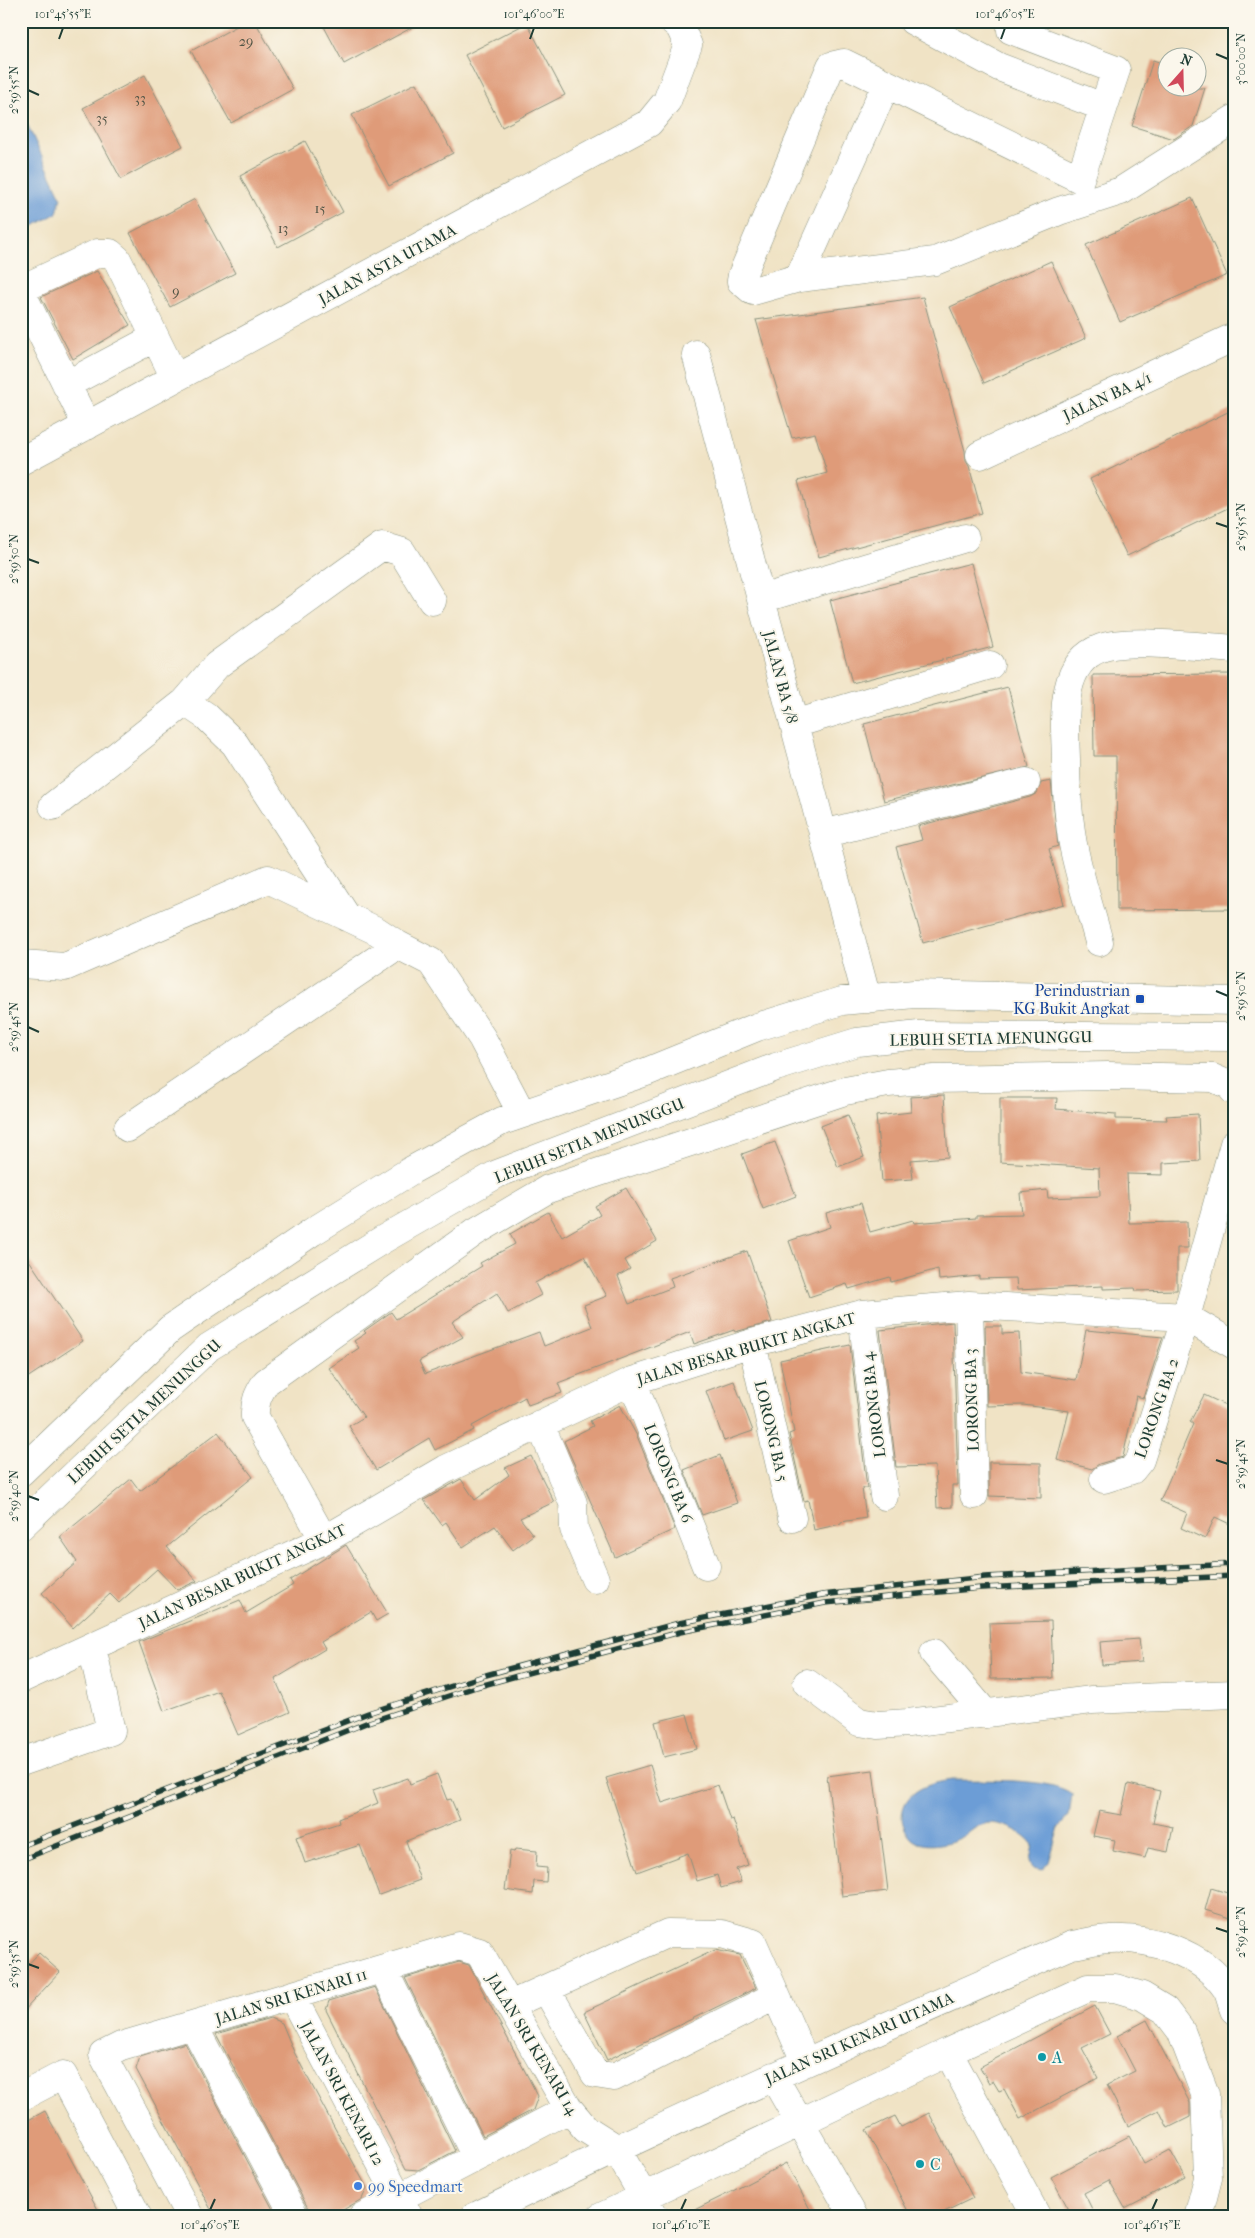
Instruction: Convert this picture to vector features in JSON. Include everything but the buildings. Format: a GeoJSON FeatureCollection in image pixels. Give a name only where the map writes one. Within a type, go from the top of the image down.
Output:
{"type":"FeatureCollection","features":[{"type":"Feature","properties":{"kind":"street","name":"JALAN ASTA UTAMA"},"geometry":{"type":"LineString","coordinates":[[21,461],[649,124],[667,101],[688,45],[680,27],[674,21]]}},
{"type":"Feature","properties":{"kind":"street"},"geometry":{"type":"LineString","coordinates":[[913,21],[998,67],[1103,107]]}},
{"type":"Feature","properties":{"kind":"street"},"geometry":{"type":"LineString","coordinates":[[998,67],[1012,26],[1116,70],[1080,180],[1064,210]]}},
{"type":"Feature","properties":{"kind":"street"},"geometry":{"type":"LineString","coordinates":[[1080,180],[844,63],[831,66],[741,281],[753,291],[799,278],[935,261],[1064,210],[1121,192],[1234,120]]}},
{"type":"Feature","properties":{"kind":"street"},"geometry":{"type":"LineString","coordinates":[[799,278],[886,84]]}},
{"type":"Feature","properties":{"kind":"street"},"geometry":{"type":"LineString","coordinates":[[87,426],[23,296],[30,285],[98,253],[110,253],[117,259],[175,378]]}},
{"type":"Feature","properties":{"kind":"street","name":"JALAN BA 4/1"},"geometry":{"type":"LineString","coordinates":[[980,455],[1234,337]]}},
{"type":"Feature","properties":{"kind":"street"},"geometry":{"type":"LineString","coordinates":[[66,385],[154,338]]}},
{"type":"Feature","properties":{"kind":"street","name":"JALAN BA 5/8"},"geometry":{"type":"LineString","coordinates":[[696,354],[867,999]]}},
{"type":"Feature","properties":{"kind":"street"},"geometry":{"type":"LineString","coordinates":[[761,599],[965,538]]}},
{"type":"Feature","properties":{"kind":"street"},"geometry":{"type":"LineString","coordinates":[[53,806],[185,702],[217,665],[382,546],[402,552],[432,601]]}},
{"type":"Feature","properties":{"kind":"street"},"geometry":{"type":"LineString","coordinates":[[1099,942],[1072,841],[1067,798],[1064,710],[1071,681],[1083,659],[1101,648],[1124,644],[1234,649]]}},
{"type":"Feature","properties":{"kind":"street"},"geometry":{"type":"LineString","coordinates":[[794,724],[990,665]]}},
{"type":"Feature","properties":{"kind":"street"},"geometry":{"type":"LineString","coordinates":[[185,702],[206,716],[236,744],[347,917]]}},
{"type":"Feature","properties":{"kind":"street"},"geometry":{"type":"LineString","coordinates":[[823,834],[1026,782]]}},
{"type":"Feature","properties":{"kind":"street"},"geometry":{"type":"LineString","coordinates":[[21,964],[65,968],[268,879],[377,931],[398,946],[431,962],[482,1038],[522,1114]]}},
{"type":"Feature","properties":{"kind":"street"},"geometry":{"type":"LineString","coordinates":[[128,1128],[398,946]]}},
{"type":"Feature","properties":{"kind":"street"},"geometry":{"type":"LineString","coordinates":[[21,1472],[170,1329],[320,1226],[412,1170],[502,1121],[646,1072],[757,1027],[842,1002],[914,994],[1234,1001]]}},
{"type":"Feature","properties":{"kind":"street","name":"LEBUH SETIA MENUNGGU"},"geometry":{"type":"LineString","coordinates":[[21,1526],[209,1347],[382,1240],[497,1174],[776,1067],[857,1042],[919,1035],[1234,1037]]}},
{"type":"Feature","properties":{"kind":"street"},"geometry":{"type":"LineString","coordinates":[[1108,1036],[1108,1076]]}},
{"type":"Feature","properties":{"kind":"street"},"geometry":{"type":"LineString","coordinates":[[324,1540],[256,1417],[255,1406],[258,1394],[266,1382],[475,1232],[548,1189],[845,1092],[880,1084],[934,1079],[1108,1076],[1213,1078],[1229,1085],[1234,1092]]}},
{"type":"Feature","properties":{"kind":"street","name":"LORONG BA 2"},"geometry":{"type":"LineString","coordinates":[[1104,1479],[1132,1470],[1140,1460],[1186,1317],[1234,1144]]}},
{"type":"Feature","properties":{"kind":"street","name":"JALAN BESAR BUKIT ANGKAT"},"geometry":{"type":"LineString","coordinates":[[21,1679],[324,1540],[446,1469],[632,1381],[752,1344],[862,1314],[969,1305],[1186,1317],[1234,1345]]}},
{"type":"Feature","properties":{"kind":"street","name":"LORONG BA 3"},"geometry":{"type":"LineString","coordinates":[[969,1305],[974,1495]]}},
{"type":"Feature","properties":{"kind":"street","name":"LORONG BA 4"},"geometry":{"type":"LineString","coordinates":[[862,1314],[884,1496]]}},
{"type":"Feature","properties":{"kind":"street","name":"LORONG BA 5"},"geometry":{"type":"LineString","coordinates":[[752,1344],[792,1518]]}},
{"type":"Feature","properties":{"kind":"street","name":"LORONG BA 6"},"geometry":{"type":"LineString","coordinates":[[632,1381],[706,1566]]}},
{"type":"Feature","properties":{"kind":"street"},"geometry":{"type":"LineString","coordinates":[[540,1424],[573,1503],[574,1529],[595,1579]]}},
{"type":"Feature","properties":{"kind":"street"},"geometry":{"type":"LineString","coordinates":[[21,1762],[111,1731],[92,1647]]}},
{"type":"Feature","properties":{"kind":"street"},"geometry":{"type":"LineString","coordinates":[[934,1653],[986,1714]]}},
{"type":"Feature","properties":{"kind":"street"},"geometry":{"type":"LineString","coordinates":[[807,1683],[859,1722],[878,1725],[986,1714],[1092,1700],[1234,1694]]}},
{"type":"Feature","properties":{"kind":"street"},"geometry":{"type":"LineString","coordinates":[[510,2005],[668,1933],[722,1934],[753,1943],[805,2061]]}},
{"type":"Feature","properties":{"kind":"street","name":"JALAN SRI KENARI UTAMA"},"geometry":{"type":"LineString","coordinates":[[474,2217],[616,2148],[805,2061],[1072,1945],[1109,1938],[1144,1940],[1178,1951],[1208,1968],[1227,1989],[1234,2010]]}},
{"type":"Feature","properties":{"kind":"street","name":"JALAN SRI KENARI 11"},"geometry":{"type":"LineString","coordinates":[[190,2217],[103,2055],[121,2046],[459,1946],[479,1952]]}},
{"type":"Feature","properties":{"kind":"street","name":"JALAN SRI KENARI 14"},"geometry":{"type":"LineString","coordinates":[[479,1952],[569,2109],[586,2129],[616,2148]]}},
{"type":"Feature","properties":{"kind":"street"},"geometry":{"type":"LineString","coordinates":[[383,1968],[476,2158]]}},
{"type":"Feature","properties":{"kind":"street"},"geometry":{"type":"LineString","coordinates":[[601,2217],[650,2206],[800,2121],[1088,1988],[1115,1988],[1142,1996],[1166,2010],[1182,2031],[1205,2094],[1208,2178],[1198,2217]]}},
{"type":"Feature","properties":{"kind":"street"},"geometry":{"type":"LineString","coordinates":[[546,1989],[595,2074],[605,2077],[614,2077],[775,1996]]}},
{"type":"Feature","properties":{"kind":"street","name":"JALAN SRI KENARI 12"},"geometry":{"type":"LineString","coordinates":[[292,1996],[404,2207]]}},
{"type":"Feature","properties":{"kind":"street"},"geometry":{"type":"LineString","coordinates":[[193,2025],[295,2217]]}},
{"type":"Feature","properties":{"kind":"street"},"geometry":{"type":"LineString","coordinates":[[948,2052],[1037,2217]]}},
{"type":"Feature","properties":{"kind":"street"},"geometry":{"type":"LineString","coordinates":[[21,2097],[63,2075],[138,2217]]}},
{"type":"Feature","properties":{"kind":"street"},"geometry":{"type":"LineString","coordinates":[[773,2076],[854,2217]]}},
{"type":"Feature","properties":{"kind":"street"},"geometry":{"type":"LineString","coordinates":[[362,2217],[404,2207],[476,2158],[569,2109]]}},
{"type":"Feature","properties":{"kind":"street"},"geometry":{"type":"LineString","coordinates":[[616,2148],[650,2206]]}},
{"type":"Feature","properties":{"kind":"water"},"geometry":{"type":"Polygon","coordinates":[[[21,111],[61,197],[57,213],[21,233],[21,111]]]}},
{"type":"Feature","properties":{"kind":"water"},"geometry":{"type":"Polygon","coordinates":[[[952,1780],[1032,1782],[1062,1789],[1072,1794],[1069,1816],[1059,1827],[1049,1862],[1042,1870],[1033,1868],[1030,1860],[1033,1845],[1030,1841],[1015,1830],[1003,1825],[983,1824],[958,1839],[937,1845],[922,1844],[911,1838],[902,1820],[907,1800],[912,1794],[927,1786],[952,1780]]]}},
{"type":"Feature","properties":{"kind":"railway"},"geometry":{"type":"LineString","coordinates":[[21,1846],[368,1713],[486,1675],[679,1623],[822,1595],[985,1577],[1234,1564]]}},
{"type":"Feature","properties":{"kind":"railway"},"geometry":{"type":"LineString","coordinates":[[21,1860],[366,1723],[476,1687],[680,1632],[825,1603],[981,1588],[1234,1576]]}},
{"type":"Feature","properties":{"kind":"place","name":"Perindustrian KG Bukit Angkat"},"geometry":{"type":"Point","coordinates":[1140,999]}},
{"type":"Feature","properties":{"kind":"place","name":"A"},"geometry":{"type":"Point","coordinates":[1042,2057]}},
{"type":"Feature","properties":{"kind":"place","name":"C"},"geometry":{"type":"Point","coordinates":[920,2164]}},
{"type":"Feature","properties":{"kind":"place","name":"99 Speedmart"},"geometry":{"type":"Point","coordinates":[358,2186]}}]}
